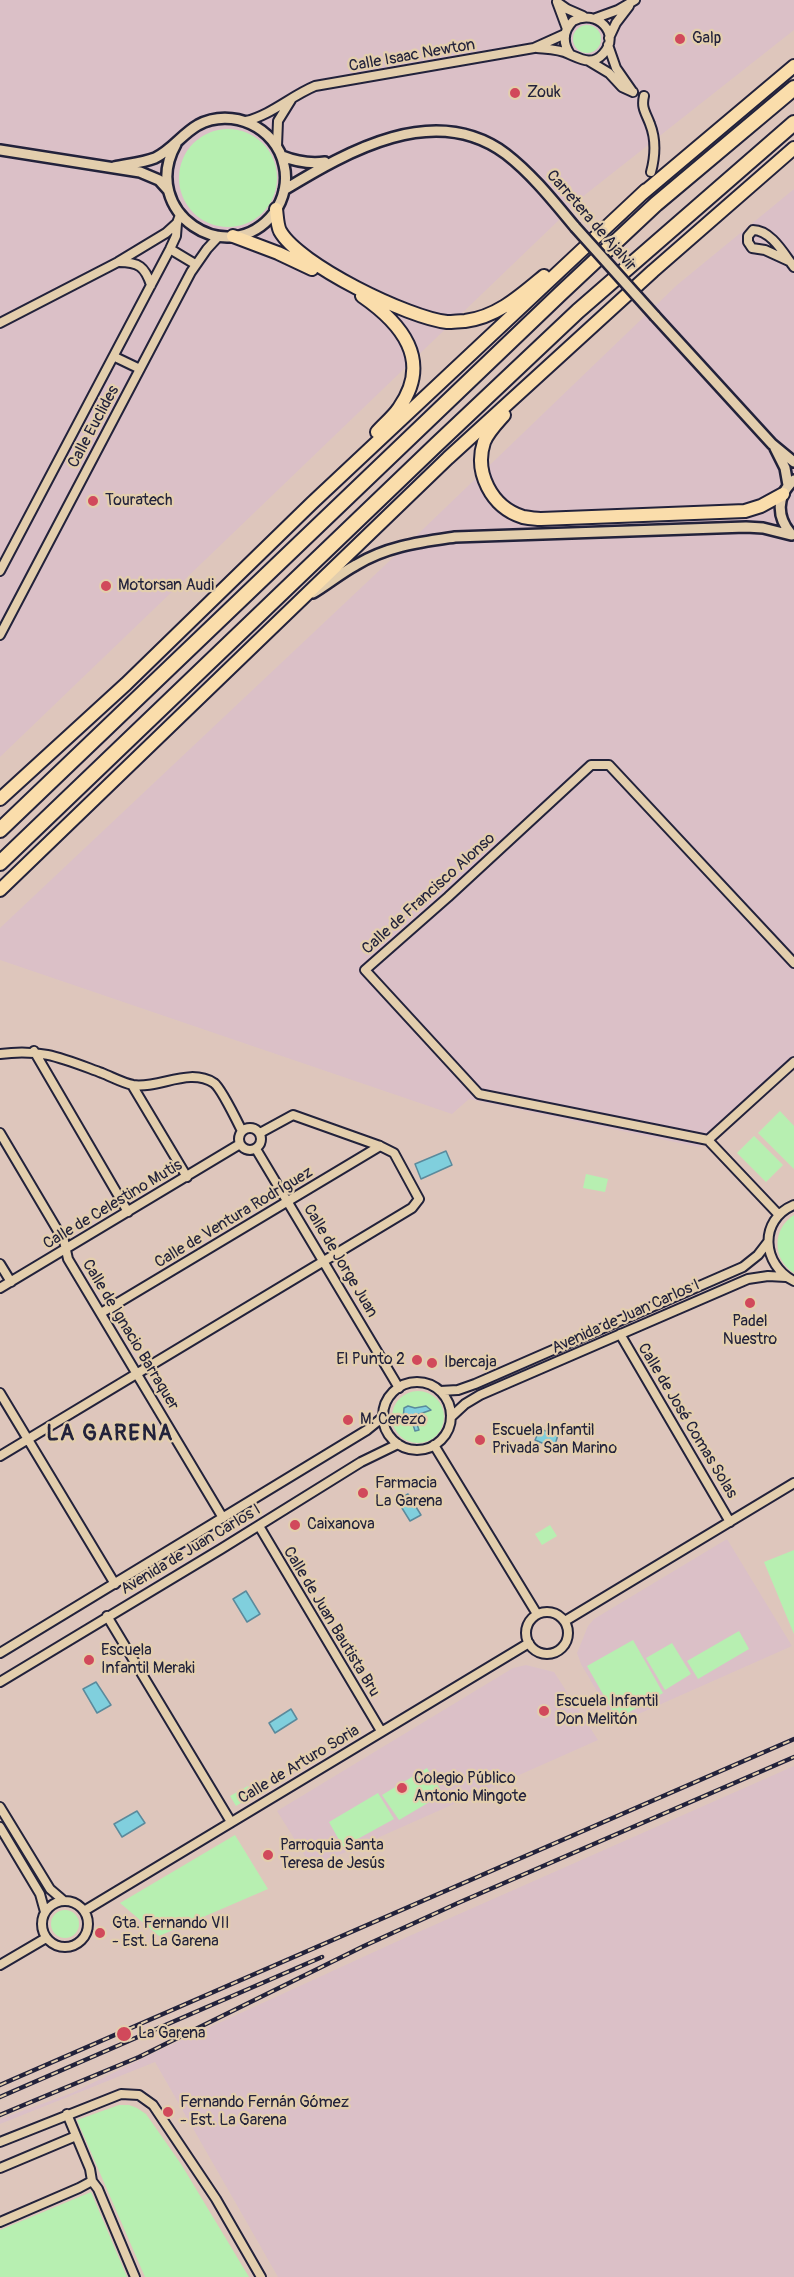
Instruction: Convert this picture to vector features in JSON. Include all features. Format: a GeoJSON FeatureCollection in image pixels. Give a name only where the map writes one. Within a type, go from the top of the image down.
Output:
{"type":"FeatureCollection","features":[{"type":"Feature","properties":{"kind":"highway"},"geometry":{"type":"LineString","coordinates":[[276,209],[280,231],[295,249],[361,290],[401,308],[447,322],[485,317],[502,309],[794,66]]}},
{"type":"Feature","properties":{"kind":"highway"},"geometry":{"type":"LineString","coordinates":[[0,830],[656,204],[794,88]]}},
{"type":"Feature","properties":{"kind":"highway"},"geometry":{"type":"LineString","coordinates":[[0,863],[554,334],[794,123]]}},
{"type":"Feature","properties":{"kind":"highway"},"geometry":{"type":"LineString","coordinates":[[0,890],[448,458],[653,271],[794,148]]}},
{"type":"Feature","properties":{"kind":"highway"},"geometry":{"type":"LineString","coordinates":[[0,799],[126,684],[312,503],[646,190]]}},
{"type":"Feature","properties":{"kind":"highway"},"geometry":{"type":"LineString","coordinates":[[233,236],[278,253],[360,295],[396,323],[411,349],[413,368],[411,385],[399,408],[312,503]]}},
{"type":"Feature","properties":{"kind":"highway"},"geometry":{"type":"LineString","coordinates":[[533,380],[485,439],[481,455],[482,473],[490,494],[505,508],[522,516],[541,519],[745,511],[761,506],[788,486]]}},
{"type":"Feature","properties":{"kind":"street"},"geometry":{"type":"LineString","coordinates":[[557,1],[567,9],[583,16],[596,18],[634,1]]}},
{"type":"Feature","properties":{"kind":"street"},"geometry":{"type":"LineString","coordinates":[[557,1],[566,31],[565,45],[570,54],[579,60],[589,61],[609,73],[622,87],[633,92],[616,68],[605,26],[596,18]]}},
{"type":"Feature","properties":{"kind":"street"},"geometry":{"type":"LineString","coordinates":[[589,61],[601,56],[616,23],[634,1]]}},
{"type":"Feature","properties":{"kind":"street"},"geometry":{"type":"LineString","coordinates":[[566,31],[573,21],[583,16]]}},
{"type":"Feature","properties":{"kind":"street","name":"Calle Isaac Newton"},"geometry":{"type":"LineString","coordinates":[[246,122],[271,111],[296,94],[315,86],[534,48],[566,31]]}},
{"type":"Feature","properties":{"kind":"street","name":"Calle Isaac Newton"},"geometry":{"type":"LineString","coordinates":[[534,48],[570,54]]}},
{"type":"Feature","properties":{"kind":"street"},"geometry":{"type":"LineString","coordinates":[[277,146],[278,121],[296,94]]}},
{"type":"Feature","properties":{"kind":"street"},"geometry":{"type":"LineString","coordinates":[[644,96],[642,105],[653,133],[654,161],[651,172]]}},
{"type":"Feature","properties":{"kind":"street"},"geometry":{"type":"LineString","coordinates":[[114,166],[139,163],[155,158],[176,144],[190,130],[207,121],[227,118],[246,122],[260,129],[277,146],[282,156],[285,173],[284,190],[276,209],[258,227],[233,236],[219,236],[197,229],[178,219],[168,190],[167,166],[176,144]]}},
{"type":"Feature","properties":{"kind":"street","name":"Carretera de Ajalvir"},"geometry":{"type":"LineString","coordinates":[[284,190],[312,172],[379,140],[400,134],[432,131],[463,135],[483,141],[504,153],[524,169],[772,444],[794,462]]}},
{"type":"Feature","properties":{"kind":"street"},"geometry":{"type":"LineString","coordinates":[[0,150],[114,166],[140,172],[159,180],[168,190]]}},
{"type":"Feature","properties":{"kind":"street","name":"Carretera de Ajalvir"},"geometry":{"type":"LineString","coordinates":[[282,156],[296,162],[311,164],[337,160]]}},
{"type":"Feature","properties":{"kind":"street"},"geometry":{"type":"LineString","coordinates":[[0,323],[118,262],[166,233],[178,219]]}},
{"type":"Feature","properties":{"kind":"street","name":"Calle Euclides"},"geometry":{"type":"LineString","coordinates":[[0,571],[170,249],[176,236],[178,219]]}},
{"type":"Feature","properties":{"kind":"street"},"geometry":{"type":"LineString","coordinates":[[753,230],[761,230],[770,237],[791,264],[765,250],[752,248],[747,236],[753,230]]}},
{"type":"Feature","properties":{"kind":"street","name":"Calle Euclides"},"geometry":{"type":"LineString","coordinates":[[0,635],[195,264],[219,236]]}},
{"type":"Feature","properties":{"kind":"street"},"geometry":{"type":"LineString","coordinates":[[170,249],[195,264]]}},
{"type":"Feature","properties":{"kind":"street"},"geometry":{"type":"LineString","coordinates":[[118,262],[132,262],[141,265],[151,285]]}},
{"type":"Feature","properties":{"kind":"street"},"geometry":{"type":"LineString","coordinates":[[115,357],[140,369]]}},
{"type":"Feature","properties":{"kind":"street","name":"Carretera de Ajalvir"},"geometry":{"type":"LineString","coordinates":[[772,444],[785,468],[788,486],[780,505],[780,516],[784,526],[793,536]]}},
{"type":"Feature","properties":{"kind":"street"},"geometry":{"type":"LineString","coordinates":[[303,599],[381,552],[413,543],[445,538],[746,527],[763,528],[793,536]]}},
{"type":"Feature","properties":{"kind":"street","name":"Calle de Francisco Alonso"},"geometry":{"type":"LineString","coordinates":[[708,1140],[480,1094],[364,970],[448,897],[591,765],[609,765],[794,963]]}},
{"type":"Feature","properties":{"kind":"street"},"geometry":{"type":"LineString","coordinates":[[34,1052],[128,1212]]}},
{"type":"Feature","properties":{"kind":"street"},"geometry":{"type":"LineString","coordinates":[[0,1054],[34,1052],[55,1055],[132,1085],[200,1078],[216,1084],[242,1131]]}},
{"type":"Feature","properties":{"kind":"street"},"geometry":{"type":"LineString","coordinates":[[779,1215],[708,1140],[794,1062]]}},
{"type":"Feature","properties":{"kind":"street"},"geometry":{"type":"LineString","coordinates":[[132,1085],[187,1176]]}},
{"type":"Feature","properties":{"kind":"street"},"geometry":{"type":"LineString","coordinates":[[0,1456],[325,1262],[412,1208],[419,1199],[394,1153],[380,1146],[292,1115],[260,1133]]}},
{"type":"Feature","properties":{"kind":"street"},"geometry":{"type":"LineString","coordinates":[[249,1127],[260,1133],[260,1145],[256,1149],[245,1149],[240,1144],[239,1137],[242,1131],[249,1127]]}},
{"type":"Feature","properties":{"kind":"street","name":"Calle de Ignacio Barraquer"},"geometry":{"type":"LineString","coordinates":[[0,1133],[64,1241],[68,1259],[223,1518]]}},
{"type":"Feature","properties":{"kind":"street","name":"Calle de Celestino Mutis"},"geometry":{"type":"LineString","coordinates":[[0,1288],[240,1144]]}},
{"type":"Feature","properties":{"kind":"street","name":"Calle de Ventura Rodríguez"},"geometry":{"type":"LineString","coordinates":[[101,1313],[380,1146]]}},
{"type":"Feature","properties":{"kind":"street","name":"Calle de Jorge Juan"},"geometry":{"type":"LineString","coordinates":[[256,1149],[399,1388]]}},
{"type":"Feature","properties":{"kind":"street"},"geometry":{"type":"LineString","coordinates":[[794,1205],[779,1215],[771,1228],[768,1242],[773,1262],[786,1277],[794,1281]]}},
{"type":"Feature","properties":{"kind":"street","name":"Avenida de Juan Carlos I"},"geometry":{"type":"LineString","coordinates":[[440,1391],[458,1390],[475,1384],[743,1267],[758,1255],[768,1242]]}},
{"type":"Feature","properties":{"kind":"street"},"geometry":{"type":"LineString","coordinates":[[0,1264],[11,1282]]}},
{"type":"Feature","properties":{"kind":"street","name":"Avenida de Juan Carlos I"},"geometry":{"type":"LineString","coordinates":[[451,1417],[465,1404],[480,1395],[748,1279],[768,1276],[786,1277]]}},
{"type":"Feature","properties":{"kind":"street","name":"Calle de José Comas Solas"},"geometry":{"type":"LineString","coordinates":[[620,1334],[730,1521]]}},
{"type":"Feature","properties":{"kind":"street"},"geometry":{"type":"LineString","coordinates":[[409,1383],[431,1385],[440,1391],[446,1399],[451,1417],[449,1428],[443,1438],[434,1445],[416,1450],[398,1444],[390,1437],[383,1417],[390,1396],[409,1383]]}},
{"type":"Feature","properties":{"kind":"street"},"geometry":{"type":"LineString","coordinates":[[0,1393],[115,1584]]}},
{"type":"Feature","properties":{"kind":"street","name":"Avenida de Juan Carlos I"},"geometry":{"type":"LineString","coordinates":[[0,1653],[367,1430],[383,1417]]}},
{"type":"Feature","properties":{"kind":"street","name":"Avenida de Juan Carlos I"},"geometry":{"type":"LineString","coordinates":[[0,1682],[361,1462],[398,1444]]}},
{"type":"Feature","properties":{"kind":"street"},"geometry":{"type":"LineString","coordinates":[[434,1445],[537,1614]]}},
{"type":"Feature","properties":{"kind":"street"},"geometry":{"type":"LineString","coordinates":[[565,1621],[794,1483]]}},
{"type":"Feature","properties":{"kind":"street","name":"Calle de Juan Bautista Bru"},"geometry":{"type":"LineString","coordinates":[[259,1526],[381,1731]]}},
{"type":"Feature","properties":{"kind":"street"},"geometry":{"type":"LineString","coordinates":[[549,1611],[561,1616],[565,1621],[567,1641],[558,1651],[539,1652],[529,1643],[526,1630],[537,1614],[549,1611]]}},
{"type":"Feature","properties":{"kind":"street"},"geometry":{"type":"LineString","coordinates":[[107,1616],[231,1822]]}},
{"type":"Feature","properties":{"kind":"street","name":"Calle de Arturo Soria"},"geometry":{"type":"LineString","coordinates":[[84,1911],[529,1643]]}},
{"type":"Feature","properties":{"kind":"street"},"geometry":{"type":"LineString","coordinates":[[0,1808],[50,1889],[64,1901]]}},
{"type":"Feature","properties":{"kind":"street"},"geometry":{"type":"LineString","coordinates":[[0,1827],[40,1894],[45,1912]]}},
{"type":"Feature","properties":{"kind":"street"},"geometry":{"type":"LineString","coordinates":[[64,1901],[73,1903],[84,1911],[88,1923],[87,1930],[80,1941],[62,1947],[46,1938],[41,1923],[45,1912],[53,1904],[64,1901]]}},
{"type":"Feature","properties":{"kind":"street"},"geometry":{"type":"LineString","coordinates":[[0,1965],[46,1938]]}},
{"type":"Feature","properties":{"kind":"street"},"geometry":{"type":"LineString","coordinates":[[0,2142],[121,2094],[139,2095],[147,2099],[172,2130],[216,2199],[261,2277]]}},
{"type":"Feature","properties":{"kind":"street"},"geometry":{"type":"LineString","coordinates":[[67,2114],[90,2169],[92,2181],[98,2189],[135,2277]]}},
{"type":"Feature","properties":{"kind":"street"},"geometry":{"type":"LineString","coordinates":[[0,2168],[76,2136]]}},
{"type":"Feature","properties":{"kind":"street"},"geometry":{"type":"LineString","coordinates":[[0,2222],[92,2181]]}},
{"type":"Feature","properties":{"kind":"shaded area"},"geometry":{"type":"Polygon","coordinates":[[[0,0],[794,0],[794,30],[586,194],[0,757],[0,0]]]}},
{"type":"Feature","properties":{"kind":"shaded area"},"geometry":{"type":"Polygon","coordinates":[[[794,189],[794,1062],[699,1147],[469,1099],[452,1114],[0,960],[0,928],[417,535],[677,285],[794,189]]]}},
{"type":"Feature","properties":{"kind":"shaded area"},"geometry":{"type":"Polygon","coordinates":[[[727,1539],[792,1646],[616,1724],[577,1653],[588,1626],[594,1619],[727,1539]]]}},
{"type":"Feature","properties":{"kind":"shaded area","name":"Colegio Público Antonio Mingote"},"geometry":{"type":"Polygon","coordinates":[[[526,1665],[554,1672],[598,1740],[312,1867],[277,1811],[513,1668],[526,1665]]]}},
{"type":"Feature","properties":{"kind":"shaded area"},"geometry":{"type":"Polygon","coordinates":[[[794,1766],[794,2277],[278,2277],[155,2062],[0,2124],[0,2119],[72,2093],[162,2049],[398,1941],[794,1766]]]}},
{"type":"Feature","properties":{"kind":"green space"},"geometry":{"type":"Polygon","coordinates":[[[587,25],[597,29],[601,39],[597,49],[587,53],[577,49],[573,39],[577,29],[587,25]]]}},
{"type":"Feature","properties":{"kind":"green space"},"geometry":{"type":"Polygon","coordinates":[[[228,129],[247,132],[263,143],[274,159],[277,178],[274,197],[263,213],[247,224],[228,227],[209,224],[193,213],[182,197],[179,178],[182,159],[193,143],[209,132],[228,129]]]}},
{"type":"Feature","properties":{"kind":"green space"},"geometry":{"type":"Polygon","coordinates":[[[780,1111],[794,1126],[794,1169],[758,1133],[780,1111]]]}},
{"type":"Feature","properties":{"kind":"green space"},"geometry":{"type":"Polygon","coordinates":[[[754,1136],[783,1165],[766,1182],[737,1153],[754,1136]]]}},
{"type":"Feature","properties":{"kind":"green space"},"geometry":{"type":"Polygon","coordinates":[[[586,1174],[608,1179],[605,1192],[583,1188],[586,1174]]]}},
{"type":"Feature","properties":{"kind":"green space"},"geometry":{"type":"Polygon","coordinates":[[[794,1215],[794,1273],[782,1260],[778,1244],[782,1228],[794,1215]]]}},
{"type":"Feature","properties":{"kind":"green space"},"geometry":{"type":"Polygon","coordinates":[[[413,1391],[423,1391],[432,1395],[440,1403],[444,1417],[440,1431],[432,1439],[423,1443],[413,1443],[404,1439],[396,1431],[392,1422],[392,1412],[396,1403],[404,1395],[413,1391]]]}},
{"type":"Feature","properties":{"kind":"green space"},"geometry":{"type":"Polygon","coordinates":[[[550,1525],[557,1536],[542,1545],[535,1534],[550,1525]]]}},
{"type":"Feature","properties":{"kind":"green space"},"geometry":{"type":"Polygon","coordinates":[[[794,1550],[794,1634],[764,1562],[794,1550]]]}},
{"type":"Feature","properties":{"kind":"green space"},"geometry":{"type":"Polygon","coordinates":[[[739,1631],[749,1649],[698,1679],[687,1661],[739,1631]]]}},
{"type":"Feature","properties":{"kind":"green space"},"geometry":{"type":"Polygon","coordinates":[[[633,1640],[663,1693],[617,1719],[587,1666],[633,1640]]]}},
{"type":"Feature","properties":{"kind":"green space"},"geometry":{"type":"Polygon","coordinates":[[[672,1643],[691,1674],[665,1690],[646,1658],[672,1643]]]}},
{"type":"Feature","properties":{"kind":"green space"},"geometry":{"type":"Polygon","coordinates":[[[427,1768],[443,1794],[399,1820],[382,1795],[427,1768]]]}},
{"type":"Feature","properties":{"kind":"green space"},"geometry":{"type":"Polygon","coordinates":[[[248,1786],[254,1795],[236,1806],[230,1796],[248,1786]]]}},
{"type":"Feature","properties":{"kind":"green space"},"geometry":{"type":"Polygon","coordinates":[[[378,1793],[394,1819],[343,1847],[329,1822],[378,1793]]]}},
{"type":"Feature","properties":{"kind":"green space"},"geometry":{"type":"Polygon","coordinates":[[[235,1835],[268,1889],[159,1936],[120,1903],[235,1835]]]}},
{"type":"Feature","properties":{"kind":"green space"},"geometry":{"type":"Polygon","coordinates":[[[65,1910],[75,1914],[79,1924],[75,1934],[65,1938],[55,1934],[51,1924],[55,1914],[65,1910]]]}},
{"type":"Feature","properties":{"kind":"green space"},"geometry":{"type":"Polygon","coordinates":[[[119,2105],[129,2105],[146,2114],[181,2164],[249,2277],[145,2277],[77,2120],[119,2105]]]}},
{"type":"Feature","properties":{"kind":"green space"},"geometry":{"type":"Polygon","coordinates":[[[91,2192],[127,2277],[0,2277],[0,2230],[91,2192]]]}},
{"type":"Feature","properties":{"kind":"water"},"geometry":{"type":"Polygon","coordinates":[[[446,1151],[452,1165],[421,1179],[415,1164],[446,1151]]]}},
{"type":"Feature","properties":{"kind":"water"},"geometry":{"type":"Polygon","coordinates":[[[408,1406],[415,1408],[426,1406],[431,1410],[414,1416],[419,1430],[415,1431],[411,1418],[403,1421],[404,1408],[408,1406]]]}},
{"type":"Feature","properties":{"kind":"water"},"geometry":{"type":"Polygon","coordinates":[[[540,1429],[558,1435],[554,1448],[535,1440],[540,1429]]]}},
{"type":"Feature","properties":{"kind":"water"},"geometry":{"type":"Polygon","coordinates":[[[408,1494],[421,1515],[410,1521],[397,1500],[408,1494]]]}},
{"type":"Feature","properties":{"kind":"water"},"geometry":{"type":"Polygon","coordinates":[[[246,1591],[260,1614],[247,1622],[233,1599],[246,1591]]]}},
{"type":"Feature","properties":{"kind":"water"},"geometry":{"type":"Polygon","coordinates":[[[96,1682],[111,1705],[97,1713],[83,1689],[96,1682]]]}},
{"type":"Feature","properties":{"kind":"water"},"geometry":{"type":"Polygon","coordinates":[[[291,1709],[297,1719],[275,1733],[269,1723],[291,1709]]]}},
{"type":"Feature","properties":{"kind":"water"},"geometry":{"type":"Polygon","coordinates":[[[137,1811],[145,1823],[122,1837],[114,1824],[137,1811]]]}},
{"type":"Feature","properties":{"kind":"railway"},"geometry":{"type":"LineString","coordinates":[[0,2085],[794,1739]]}},
{"type":"Feature","properties":{"kind":"railway"},"geometry":{"type":"LineString","coordinates":[[0,2115],[139,2057],[364,1946],[458,1903],[794,1757]]}},
{"type":"Feature","properties":{"kind":"railway"},"geometry":{"type":"LineString","coordinates":[[0,2097],[322,1957]]}},
{"type":"Feature","properties":{"kind":"place","name":"Galp"},"geometry":{"type":"Point","coordinates":[680,39]}},
{"type":"Feature","properties":{"kind":"place","name":"Zouk"},"geometry":{"type":"Point","coordinates":[515,93]}},
{"type":"Feature","properties":{"kind":"place","name":"Touratech"},"geometry":{"type":"Point","coordinates":[93,501]}},
{"type":"Feature","properties":{"kind":"place","name":"Motorsan Audi"},"geometry":{"type":"Point","coordinates":[106,586]}},
{"type":"Feature","properties":{"kind":"place","name":"Padel Nuestro"},"geometry":{"type":"Point","coordinates":[750,1303]}},
{"type":"Feature","properties":{"kind":"place","name":"El Punto 2"},"geometry":{"type":"Point","coordinates":[417,1360]}},
{"type":"Feature","properties":{"kind":"place","name":"Ibercaja"},"geometry":{"type":"Point","coordinates":[432,1363]}},
{"type":"Feature","properties":{"kind":"place","name":"M. Cerezo"},"geometry":{"type":"Point","coordinates":[348,1420]}},
{"type":"Feature","properties":{"kind":"place","name":"Escuela Infantil Privada San Marino"},"geometry":{"type":"Point","coordinates":[480,1440]}},
{"type":"Feature","properties":{"kind":"place","name":"Farmacia La Garena"},"geometry":{"type":"Point","coordinates":[363,1493]}},
{"type":"Feature","properties":{"kind":"place","name":"Caixanova"},"geometry":{"type":"Point","coordinates":[295,1525]}},
{"type":"Feature","properties":{"kind":"place","name":"Escuela Infantil Meraki"},"geometry":{"type":"Point","coordinates":[89,1660]}},
{"type":"Feature","properties":{"kind":"place","name":"Escuela Infantil Don Melitón"},"geometry":{"type":"Point","coordinates":[544,1711]}},
{"type":"Feature","properties":{"kind":"place","name":"Colegio Público Antonio Mingote"},"geometry":{"type":"Point","coordinates":[402,1788]}},
{"type":"Feature","properties":{"kind":"place","name":"Parroquia Santa Teresa de Jesús"},"geometry":{"type":"Point","coordinates":[268,1855]}},
{"type":"Feature","properties":{"kind":"place","name":"Gta. Fernando VII - Est. La Garena"},"geometry":{"type":"Point","coordinates":[100,1933]}},
{"type":"Feature","properties":{"kind":"place","name":"La Garena"},"geometry":{"type":"Point","coordinates":[124,2034]}},
{"type":"Feature","properties":{"kind":"place","name":"Fernando Fernán Gómez - Est. La Garena"},"geometry":{"type":"Point","coordinates":[168,2112]}},
{"type":"Feature","properties":{"kind":"district","name":"LA GARENA"},"geometry":{"type":"Point","coordinates":[110,1434]}}]}
